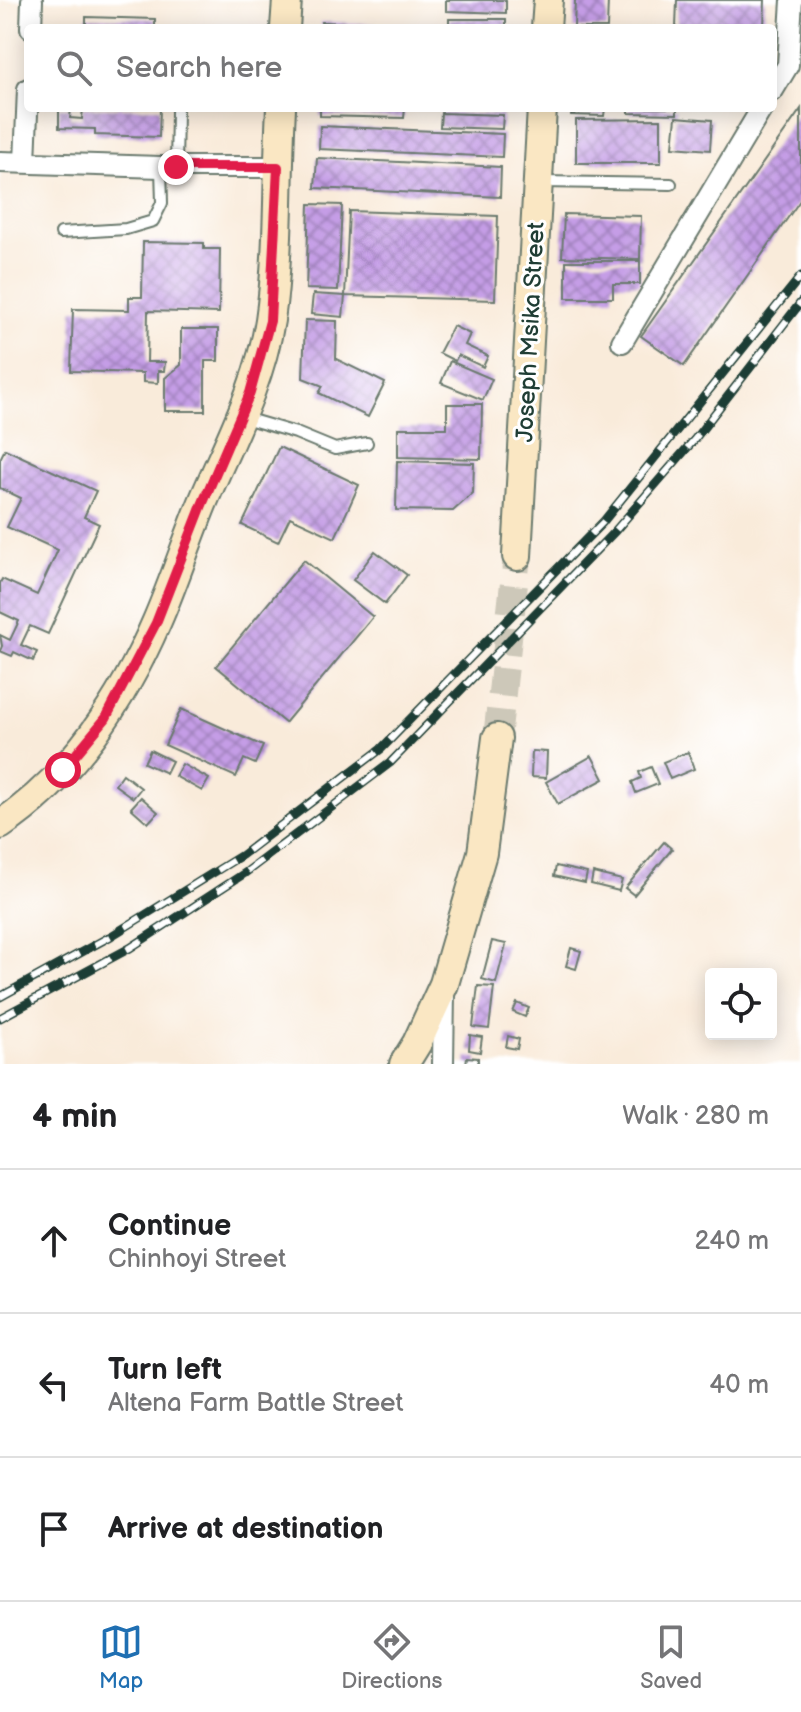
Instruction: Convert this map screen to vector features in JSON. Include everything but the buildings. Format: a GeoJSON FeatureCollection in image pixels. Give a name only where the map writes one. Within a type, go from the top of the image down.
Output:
{"type":"FeatureCollection","features":[{"type":"Feature","properties":{"kind":"street"},"geometry":{"type":"LineString","coordinates":[[31,24],[32,0]]}},
{"type":"Feature","properties":{"kind":"street"},"geometry":{"type":"LineString","coordinates":[[285,24],[287,0]]}},
{"type":"Feature","properties":{"kind":"street"},"geometry":{"type":"LineString","coordinates":[[546,24],[548,0]]}},
{"type":"Feature","properties":{"kind":"street"},"geometry":{"type":"LineString","coordinates":[[777,83],[788,65],[792,0]]}},
{"type":"Feature","properties":{"kind":"street"},"geometry":{"type":"LineString","coordinates":[[25,162],[27,112]]}},
{"type":"Feature","properties":{"kind":"street"},"geometry":{"type":"LineString","coordinates":[[0,825],[28,806],[106,718],[156,623],[250,393],[270,321],[281,112]]}},
{"type":"Feature","properties":{"kind":"street","name":"Joseph Msika Street"},"geometry":{"type":"LineString","coordinates":[[517,556],[542,112]]}},
{"type":"Feature","properties":{"kind":"street"},"geometry":{"type":"LineString","coordinates":[[622,342],[760,112]]}},
{"type":"Feature","properties":{"kind":"street"},"geometry":{"type":"LineString","coordinates":[[0,162],[278,167]]}},
{"type":"Feature","properties":{"kind":"street"},"geometry":{"type":"LineString","coordinates":[[404,1064],[444,984],[482,853],[497,738]]}},
{"type":"Feature","properties":{"kind":"street"},"geometry":{"type":"LineString","coordinates":[[443,1064],[444,984]]}},
{"type":"Feature","properties":{"kind":"lane"},"geometry":{"type":"LineString","coordinates":[[61,233],[126,229],[153,221],[162,203],[177,112]]}},
{"type":"Feature","properties":{"kind":"lane"},"geometry":{"type":"LineString","coordinates":[[539,182],[671,184]]}},
{"type":"Feature","properties":{"kind":"lane"},"geometry":{"type":"LineString","coordinates":[[239,416],[296,433],[335,449],[367,443]]}},
{"type":"Feature","properties":{"kind":"tunnel"},"geometry":{"type":"LineString","coordinates":[[497,738],[517,556]]}},
{"type":"Feature","properties":{"kind":"railway"},"geometry":{"type":"LineString","coordinates":[[0,997],[111,936],[242,855],[381,749],[603,522],[801,276]]}},
{"type":"Feature","properties":{"kind":"railway"},"geometry":{"type":"LineString","coordinates":[[0,1018],[130,948],[245,873],[390,763],[615,531],[694,440],[801,302]]}},
{"type":"Feature","properties":{"kind":"route"},"geometry":{"type":"LineString","coordinates":[[63,770],[106,718],[156,623],[250,393],[270,321],[278,167],[176,167]]}}]}
